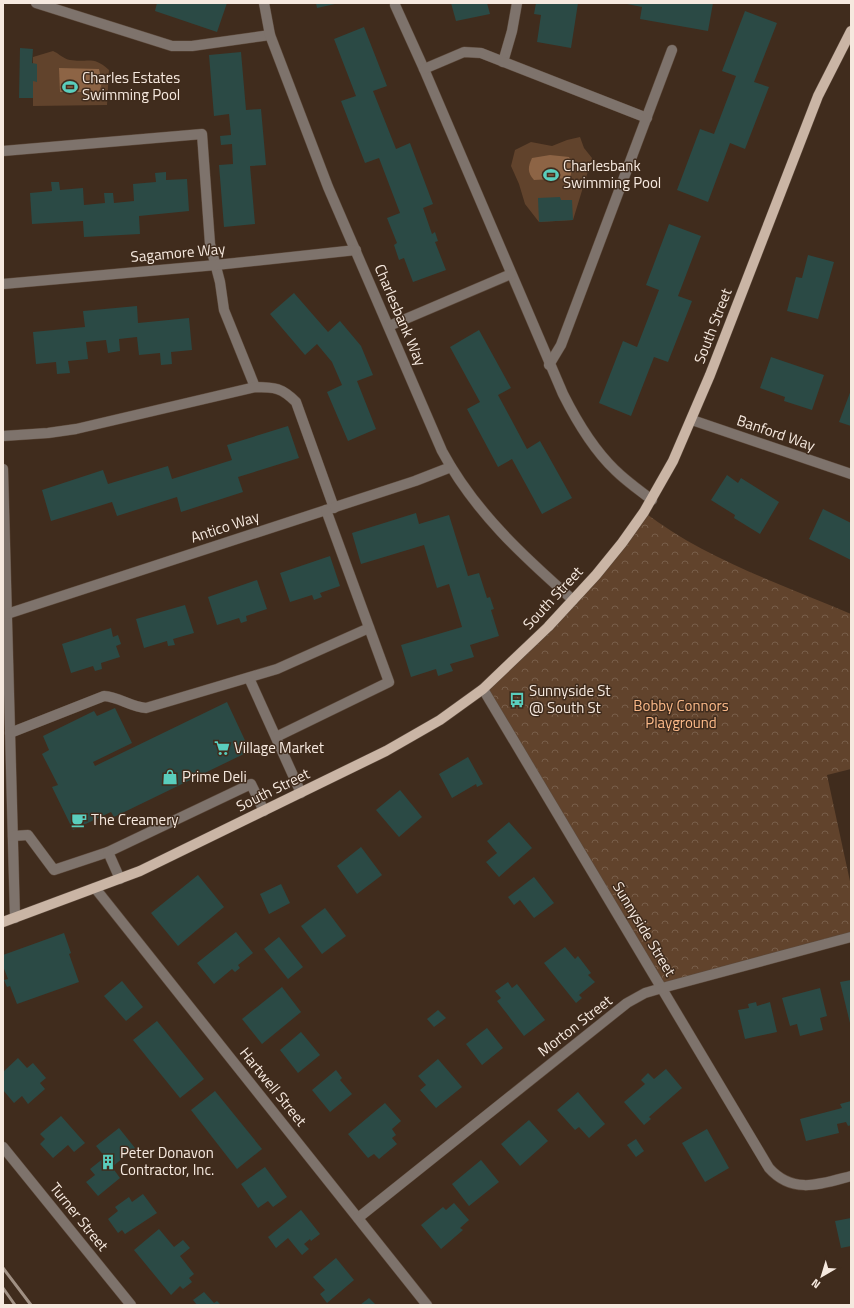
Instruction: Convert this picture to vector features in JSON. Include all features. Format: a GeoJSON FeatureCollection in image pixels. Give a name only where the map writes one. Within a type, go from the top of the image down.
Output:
{"type":"FeatureCollection","features":[{"type":"Feature","properties":{"kind":"main road","name":"South Street"},"geometry":{"type":"LineString","coordinates":[[3,922],[120,879],[264,811],[414,736],[483,689],[515,660],[573,600],[622,542],[652,500],[673,461],[692,420],[815,103],[851,31]]}},
{"type":"Feature","properties":{"kind":"street"},"geometry":{"type":"LineString","coordinates":[[36,3],[172,46],[192,46],[270,36]]}},
{"type":"Feature","properties":{"kind":"street","name":"Charlesbank Way"},"geometry":{"type":"LineString","coordinates":[[264,3],[270,36],[328,187],[389,326],[433,433],[451,467],[475,503],[498,530],[573,600]]}},
{"type":"Feature","properties":{"kind":"street"},"geometry":{"type":"LineString","coordinates":[[503,62],[512,31],[516,3]]}},
{"type":"Feature","properties":{"kind":"street"},"geometry":{"type":"LineString","coordinates":[[395,5],[424,69],[549,365],[573,414],[589,440],[615,470],[652,500]]}},
{"type":"Feature","properties":{"kind":"street"},"geometry":{"type":"LineString","coordinates":[[549,365],[561,345],[672,50]]}},
{"type":"Feature","properties":{"kind":"street"},"geometry":{"type":"LineString","coordinates":[[424,69],[456,54],[472,51],[647,118]]}},
{"type":"Feature","properties":{"kind":"street"},"geometry":{"type":"LineString","coordinates":[[3,151],[202,134],[210,244],[216,265],[224,310],[255,387]]}},
{"type":"Feature","properties":{"kind":"street","name":"Sagamore Way"},"geometry":{"type":"LineString","coordinates":[[3,284],[216,265],[356,250]]}},
{"type":"Feature","properties":{"kind":"street"},"geometry":{"type":"LineString","coordinates":[[389,326],[511,274]]}},
{"type":"Feature","properties":{"kind":"street"},"geometry":{"type":"LineString","coordinates":[[3,436],[48,433],[76,429],[255,387],[272,387],[285,391],[296,402],[369,628],[389,682],[276,737]]}},
{"type":"Feature","properties":{"kind":"street","name":"Banford Way"},"geometry":{"type":"LineString","coordinates":[[692,420],[851,474]]}},
{"type":"Feature","properties":{"kind":"street","name":"Antico Way"},"geometry":{"type":"LineString","coordinates":[[8,614],[330,509],[451,467]]}},
{"type":"Feature","properties":{"kind":"street"},"geometry":{"type":"LineString","coordinates":[[3,469],[15,918]]}},
{"type":"Feature","properties":{"kind":"street"},"geometry":{"type":"LineString","coordinates":[[10,733],[104,696],[115,697],[134,707],[146,708],[249,678],[277,669],[369,628]]}},
{"type":"Feature","properties":{"kind":"street"},"geometry":{"type":"LineString","coordinates":[[249,678],[301,793]]}},
{"type":"Feature","properties":{"kind":"street","name":"Sunnyside Street"},"geometry":{"type":"LineString","coordinates":[[483,689],[763,1159],[776,1176],[783,1180],[805,1186],[851,1176]]}},
{"type":"Feature","properties":{"kind":"street"},"geometry":{"type":"LineString","coordinates":[[13,836],[28,835],[54,870],[108,852],[250,784],[264,811]]}},
{"type":"Feature","properties":{"kind":"street"},"geometry":{"type":"LineString","coordinates":[[108,852],[120,879]]}},
{"type":"Feature","properties":{"kind":"street","name":"Hartwell Street"},"geometry":{"type":"LineString","coordinates":[[95,888],[427,1305]]}},
{"type":"Feature","properties":{"kind":"street","name":"Morton Street"},"geometry":{"type":"LineString","coordinates":[[358,1218],[639,996],[662,988],[851,937]]}},
{"type":"Feature","properties":{"kind":"street","name":"Turner Street"},"geometry":{"type":"LineString","coordinates":[[3,1147],[131,1305]]}},
{"type":"Feature","properties":{"kind":"green space","name":"Charles Estates Swimming Pool"},"geometry":{"type":"Polygon","coordinates":[[[53,51],[70,60],[94,61],[103,65],[109,70],[107,105],[33,106],[33,57],[53,51]]]}},
{"type":"Feature","properties":{"kind":"green space","name":"Charlesbank Swimming Pool"},"geometry":{"type":"Polygon","coordinates":[[[580,137],[584,148],[592,158],[573,220],[539,222],[525,204],[519,184],[511,166],[515,150],[531,142],[552,146],[580,137]]]}},
{"type":"Feature","properties":{"kind":"green space","name":"Bobby Connors Playground"},"geometry":{"type":"Polygon","coordinates":[[[644,512],[692,544],[718,557],[851,614],[851,769],[827,775],[851,886],[851,937],[662,988],[483,689],[548,627],[644,512]]]}},
{"type":"Feature","properties":{"kind":"shaded area"},"geometry":{"type":"Polygon","coordinates":[[[59,68],[99,69],[102,83],[99,92],[60,92],[59,68]]]}},
{"type":"Feature","properties":{"kind":"shaded area","name":"Charlesbank Swimming Pool"},"geometry":{"type":"Polygon","coordinates":[[[550,155],[569,157],[573,166],[570,178],[534,180],[529,169],[532,158],[550,155]]]}},
{"type":"Feature","properties":{"kind":"building"},"geometry":{"type":"Polygon","coordinates":[[[157,3],[227,3],[217,32],[155,11],[157,3]]]}},
{"type":"Feature","properties":{"kind":"building"},"geometry":{"type":"Polygon","coordinates":[[[316,3],[335,3],[335,4],[317,8],[316,3]]]}},
{"type":"Feature","properties":{"kind":"building"},"geometry":{"type":"Polygon","coordinates":[[[451,3],[487,3],[490,14],[456,21],[451,3]]]}},
{"type":"Feature","properties":{"kind":"building"},"geometry":{"type":"Polygon","coordinates":[[[536,3],[578,3],[571,48],[537,42],[541,15],[534,14],[536,3]]]}},
{"type":"Feature","properties":{"kind":"building"},"geometry":{"type":"Polygon","coordinates":[[[622,3],[713,3],[708,31],[640,19],[642,7],[622,3]]]}},
{"type":"Feature","properties":{"kind":"building"},"geometry":{"type":"Polygon","coordinates":[[[745,11],[777,23],[754,82],[769,87],[745,149],[730,143],[708,202],[677,190],[700,129],[714,134],[736,76],[722,71],[745,11]]]}},
{"type":"Feature","properties":{"kind":"building"},"geometry":{"type":"Polygon","coordinates":[[[364,27],[387,86],[373,91],[396,149],[410,143],[433,204],[423,208],[432,234],[435,232],[438,241],[435,242],[446,270],[413,282],[404,258],[399,260],[394,245],[397,243],[387,218],[400,213],[379,158],[365,163],[341,101],[356,96],[334,39],[364,27]]]}},
{"type":"Feature","properties":{"kind":"building"},"geometry":{"type":"Polygon","coordinates":[[[20,48],[33,49],[32,63],[37,64],[37,82],[33,81],[33,98],[19,98],[20,48]]]}},
{"type":"Feature","properties":{"kind":"building"},"geometry":{"type":"Polygon","coordinates":[[[241,52],[246,110],[261,109],[266,165],[250,166],[255,224],[224,227],[219,165],[233,164],[232,144],[221,145],[220,136],[231,135],[229,114],[214,116],[209,55],[241,52]]]}},
{"type":"Feature","properties":{"kind":"building"},"geometry":{"type":"Polygon","coordinates":[[[166,172],[166,180],[187,179],[189,211],[139,216],[140,234],[84,237],[83,221],[32,224],[30,193],[52,191],[51,182],[59,182],[60,190],[83,188],[84,205],[105,203],[104,193],[113,193],[114,203],[134,201],[133,184],[156,182],[155,173],[166,172]]]}},
{"type":"Feature","properties":{"kind":"building"},"geometry":{"type":"Polygon","coordinates":[[[560,197],[561,200],[572,200],[573,220],[539,222],[538,198],[560,197]]]}},
{"type":"Feature","properties":{"kind":"building"},"geometry":{"type":"Polygon","coordinates":[[[669,224],[701,236],[678,296],[692,301],[668,362],[654,357],[631,416],[599,403],[623,341],[637,347],[659,290],[646,285],[669,224]]]}},
{"type":"Feature","properties":{"kind":"building"},"geometry":{"type":"Polygon","coordinates":[[[808,255],[834,262],[818,319],[787,311],[796,277],[802,278],[808,255]]]}},
{"type":"Feature","properties":{"kind":"building"},"geometry":{"type":"Polygon","coordinates":[[[294,293],[328,332],[340,321],[361,346],[373,375],[357,381],[376,429],[348,441],[327,392],[342,385],[332,362],[317,344],[305,355],[270,314],[294,293]]]}},
{"type":"Feature","properties":{"kind":"building"},"geometry":{"type":"Polygon","coordinates":[[[137,306],[138,323],[189,318],[192,350],[171,352],[172,364],[161,365],[160,353],[139,355],[137,337],[119,339],[120,351],[108,353],[106,340],[86,342],[88,359],[68,361],[70,373],[57,374],[56,362],[36,364],[33,332],[85,327],[83,311],[137,306]]]}},
{"type":"Feature","properties":{"kind":"building"},"geometry":{"type":"Polygon","coordinates":[[[479,330],[511,388],[498,395],[527,449],[540,441],[572,498],[542,514],[512,459],[498,467],[467,409],[480,402],[450,347],[479,330]]]}},
{"type":"Feature","properties":{"kind":"building"},"geometry":{"type":"Polygon","coordinates":[[[771,357],[824,375],[812,410],[784,401],[785,397],[760,388],[771,357]]]}},
{"type":"Feature","properties":{"kind":"building"},"geometry":{"type":"Polygon","coordinates":[[[851,390],[851,426],[839,422],[851,390]]]}},
{"type":"Feature","properties":{"kind":"building"},"geometry":{"type":"Polygon","coordinates":[[[288,426],[299,458],[238,477],[243,492],[181,512],[177,497],[117,516],[112,502],[51,521],[42,490],[103,470],[108,484],[168,466],[172,479],[232,460],[227,445],[288,426]]]}},
{"type":"Feature","properties":{"kind":"building"},"geometry":{"type":"Polygon","coordinates":[[[727,475],[738,483],[741,478],[779,502],[760,534],[734,518],[735,515],[711,500],[727,475]]]}},
{"type":"Feature","properties":{"kind":"building"},"geometry":{"type":"Polygon","coordinates":[[[823,509],[851,523],[851,560],[809,539],[823,509]]]}},
{"type":"Feature","properties":{"kind":"building"},"geometry":{"type":"Polygon","coordinates":[[[416,513],[419,524],[449,515],[468,576],[479,573],[487,598],[490,597],[494,609],[491,610],[499,636],[470,645],[474,657],[450,664],[453,671],[438,676],[436,669],[411,677],[401,645],[462,627],[449,584],[437,588],[424,545],[361,564],[352,533],[416,513]]]}},
{"type":"Feature","properties":{"kind":"building"},"geometry":{"type":"Polygon","coordinates":[[[330,556],[340,586],[320,593],[322,597],[314,600],[312,595],[290,602],[280,573],[330,556]]]}},
{"type":"Feature","properties":{"kind":"building"},"geometry":{"type":"Polygon","coordinates":[[[257,580],[267,609],[246,616],[247,621],[241,623],[239,618],[217,625],[208,597],[257,580]]]}},
{"type":"Feature","properties":{"kind":"building"},"geometry":{"type":"Polygon","coordinates":[[[185,605],[194,633],[173,639],[175,645],[168,646],[167,641],[144,648],[136,619],[185,605]]]}},
{"type":"Feature","properties":{"kind":"building"},"geometry":{"type":"Polygon","coordinates":[[[111,628],[113,637],[118,635],[121,644],[116,646],[120,657],[101,663],[102,669],[95,671],[93,666],[71,673],[62,644],[111,628]]]}},
{"type":"Feature","properties":{"kind":"building"},"geometry":{"type":"Polygon","coordinates":[[[227,702],[250,751],[114,817],[111,812],[73,830],[52,787],[58,785],[42,754],[49,750],[43,736],[94,711],[97,716],[115,708],[132,743],[93,762],[95,766],[227,702]]]}},
{"type":"Feature","properties":{"kind":"building"},"geometry":{"type":"Polygon","coordinates":[[[468,757],[483,784],[477,787],[476,784],[452,798],[439,774],[468,757]]]}},
{"type":"Feature","properties":{"kind":"building"},"geometry":{"type":"Polygon","coordinates":[[[400,790],[422,817],[399,837],[376,810],[400,790]]]}},
{"type":"Feature","properties":{"kind":"building"},"geometry":{"type":"Polygon","coordinates":[[[509,822],[532,848],[499,877],[486,862],[497,853],[487,841],[509,822]]]}},
{"type":"Feature","properties":{"kind":"building"},"geometry":{"type":"Polygon","coordinates":[[[361,847],[382,875],[357,894],[337,866],[361,847]]]}},
{"type":"Feature","properties":{"kind":"building"},"geometry":{"type":"Polygon","coordinates":[[[198,875],[224,907],[178,946],[151,913],[198,875]]]}},
{"type":"Feature","properties":{"kind":"building"},"geometry":{"type":"Polygon","coordinates":[[[534,877],[554,903],[534,918],[520,900],[514,905],[508,897],[534,877]]]}},
{"type":"Feature","properties":{"kind":"building"},"geometry":{"type":"Polygon","coordinates":[[[281,884],[290,903],[269,914],[260,894],[281,884]]]}},
{"type":"Feature","properties":{"kind":"building"},"geometry":{"type":"Polygon","coordinates":[[[325,908],[346,936],[322,954],[301,926],[325,908]]]}},
{"type":"Feature","properties":{"kind":"building"},"geometry":{"type":"Polygon","coordinates":[[[236,932],[253,953],[238,965],[240,968],[235,972],[232,969],[214,984],[197,963],[236,932]]]}},
{"type":"Feature","properties":{"kind":"building"},"geometry":{"type":"Polygon","coordinates":[[[64,933],[71,953],[69,954],[79,982],[17,1004],[10,986],[7,987],[4,980],[8,979],[3,966],[3,955],[64,933]]]}},
{"type":"Feature","properties":{"kind":"building"},"geometry":{"type":"Polygon","coordinates":[[[279,937],[303,967],[288,979],[264,949],[279,937]]]}},
{"type":"Feature","properties":{"kind":"building"},"geometry":{"type":"Polygon","coordinates":[[[565,947],[575,959],[578,956],[591,973],[588,975],[595,982],[579,995],[582,998],[576,1003],[544,963],[565,947]]]}},
{"type":"Feature","properties":{"kind":"building"},"geometry":{"type":"Polygon","coordinates":[[[851,980],[851,1023],[850,1023],[840,982],[851,980]]]}},
{"type":"Feature","properties":{"kind":"building"},"geometry":{"type":"Polygon","coordinates":[[[122,981],[143,1007],[126,1021],[104,996],[122,981]]]}},
{"type":"Feature","properties":{"kind":"building"},"geometry":{"type":"Polygon","coordinates":[[[508,982],[512,988],[517,984],[545,1020],[524,1036],[497,1001],[501,998],[495,991],[508,982]]]}},
{"type":"Feature","properties":{"kind":"building"},"geometry":{"type":"Polygon","coordinates":[[[282,987],[301,1012],[262,1044],[242,1019],[282,987]]]}},
{"type":"Feature","properties":{"kind":"building"},"geometry":{"type":"Polygon","coordinates":[[[820,988],[827,1016],[820,1018],[823,1030],[800,1036],[797,1024],[790,1026],[782,998],[820,988]]]}},
{"type":"Feature","properties":{"kind":"building"},"geometry":{"type":"Polygon","coordinates":[[[756,1002],[757,1006],[770,1002],[777,1032],[745,1039],[738,1010],[749,1008],[748,1004],[756,1002]]]}},
{"type":"Feature","properties":{"kind":"building"},"geometry":{"type":"Polygon","coordinates":[[[438,1010],[446,1018],[434,1027],[427,1019],[438,1010]]]}},
{"type":"Feature","properties":{"kind":"building"},"geometry":{"type":"Polygon","coordinates":[[[157,1021],[204,1079],[180,1098],[133,1040],[157,1021]]]}},
{"type":"Feature","properties":{"kind":"building"},"geometry":{"type":"Polygon","coordinates":[[[487,1028],[503,1048],[482,1065],[466,1044],[487,1028]]]}},
{"type":"Feature","properties":{"kind":"building"},"geometry":{"type":"Polygon","coordinates":[[[301,1032],[320,1055],[298,1073],[280,1050],[301,1032]]]}},
{"type":"Feature","properties":{"kind":"building"},"geometry":{"type":"Polygon","coordinates":[[[18,1058],[27,1068],[33,1063],[46,1078],[40,1083],[45,1089],[28,1104],[22,1096],[14,1103],[3,1090],[3,1072],[18,1058]]]}},
{"type":"Feature","properties":{"kind":"building"},"geometry":{"type":"Polygon","coordinates":[[[438,1059],[462,1087],[436,1108],[420,1090],[426,1085],[418,1076],[438,1059]]]}},
{"type":"Feature","properties":{"kind":"building"},"geometry":{"type":"Polygon","coordinates":[[[666,1069],[682,1088],[649,1117],[651,1119],[644,1125],[624,1102],[645,1084],[641,1080],[648,1073],[654,1079],[666,1069]]]}},
{"type":"Feature","properties":{"kind":"building"},"geometry":{"type":"Polygon","coordinates":[[[336,1070],[342,1078],[340,1080],[352,1094],[330,1112],[312,1090],[336,1070]]]}},
{"type":"Feature","properties":{"kind":"building"},"geometry":{"type":"Polygon","coordinates":[[[215,1091],[262,1149],[237,1169],[191,1110],[215,1091]]]}},
{"type":"Feature","properties":{"kind":"building"},"geometry":{"type":"Polygon","coordinates":[[[578,1092],[605,1124],[589,1138],[579,1127],[575,1130],[557,1110],[578,1092]]]}},
{"type":"Feature","properties":{"kind":"building"},"geometry":{"type":"Polygon","coordinates":[[[851,1101],[851,1125],[848,1126],[846,1122],[837,1124],[839,1133],[806,1141],[800,1119],[842,1108],[840,1104],[851,1101]]]}},
{"type":"Feature","properties":{"kind":"building"},"geometry":{"type":"Polygon","coordinates":[[[385,1103],[401,1121],[392,1129],[396,1135],[392,1138],[397,1144],[379,1159],[374,1154],[368,1158],[348,1134],[385,1103]]]}},
{"type":"Feature","properties":{"kind":"building"},"geometry":{"type":"Polygon","coordinates":[[[61,1116],[85,1143],[74,1152],[68,1145],[53,1158],[40,1144],[45,1139],[40,1134],[61,1116]]]}},
{"type":"Feature","properties":{"kind":"building"},"geometry":{"type":"Polygon","coordinates":[[[529,1120],[548,1141],[520,1166],[501,1144],[529,1120]]]}},
{"type":"Feature","properties":{"kind":"building","name":"Peter Donavon Contractor, Inc."},"geometry":{"type":"Polygon","coordinates":[[[119,1128],[135,1148],[112,1167],[120,1178],[98,1196],[86,1182],[95,1175],[90,1169],[105,1157],[96,1146],[119,1128]]]}},
{"type":"Feature","properties":{"kind":"building"},"geometry":{"type":"Polygon","coordinates":[[[707,1129],[729,1168],[705,1182],[682,1143],[707,1129]]]}},
{"type":"Feature","properties":{"kind":"building"},"geometry":{"type":"Polygon","coordinates":[[[636,1139],[644,1151],[636,1157],[627,1145],[636,1139]]]}},
{"type":"Feature","properties":{"kind":"building"},"geometry":{"type":"Polygon","coordinates":[[[481,1160],[499,1182],[469,1206],[452,1184],[481,1160]]]}},
{"type":"Feature","properties":{"kind":"building"},"geometry":{"type":"Polygon","coordinates":[[[265,1167],[287,1197],[273,1207],[268,1201],[258,1208],[241,1184],[265,1167]]]}},
{"type":"Feature","properties":{"kind":"building"},"geometry":{"type":"Polygon","coordinates":[[[143,1194],[157,1213],[125,1234],[122,1230],[118,1233],[108,1219],[118,1211],[115,1207],[129,1197],[132,1202],[143,1194]]]}},
{"type":"Feature","properties":{"kind":"building"},"geometry":{"type":"Polygon","coordinates":[[[454,1203],[469,1220],[460,1228],[463,1230],[441,1249],[421,1225],[443,1207],[446,1210],[454,1203]]]}},
{"type":"Feature","properties":{"kind":"building"},"geometry":{"type":"Polygon","coordinates":[[[301,1210],[320,1234],[304,1244],[309,1249],[302,1255],[288,1238],[276,1248],[268,1237],[301,1210]]]}},
{"type":"Feature","properties":{"kind":"building"},"geometry":{"type":"Polygon","coordinates":[[[851,1218],[851,1246],[841,1248],[835,1221],[851,1218]]]}},
{"type":"Feature","properties":{"kind":"building"},"geometry":{"type":"Polygon","coordinates":[[[159,1229],[174,1247],[183,1240],[190,1248],[180,1256],[194,1274],[189,1278],[192,1282],[183,1289],[180,1286],[171,1295],[134,1250],[159,1229]]]}},
{"type":"Feature","properties":{"kind":"building"},"geometry":{"type":"Polygon","coordinates":[[[336,1258],[354,1280],[327,1303],[320,1294],[325,1290],[313,1277],[336,1258]]]}},
{"type":"Feature","properties":{"kind":"building"},"geometry":{"type":"Polygon","coordinates":[[[204,1292],[214,1303],[217,1301],[221,1305],[197,1305],[193,1300],[204,1292]]]}},
{"type":"Feature","properties":{"kind":"building"},"geometry":{"type":"Polygon","coordinates":[[[369,1298],[376,1305],[360,1305],[369,1298]]]}},
{"type":"Feature","properties":{"kind":"railway"},"geometry":{"type":"LineString","coordinates":[[3,1268],[31,1305]]}},
{"type":"Feature","properties":{"kind":"railway"},"geometry":{"type":"LineString","coordinates":[[3,1288],[15,1305]]}},
{"type":"Feature","properties":{"kind":"place","name":"Charles Estates Swimming Pool"},"geometry":{"type":"Point","coordinates":[70,87]}},
{"type":"Feature","properties":{"kind":"place","name":"Charlesbank Swimming Pool"},"geometry":{"type":"Point","coordinates":[551,175]}},
{"type":"Feature","properties":{"kind":"place","name":"Sunnyside St @ South St"},"geometry":{"type":"Point","coordinates":[517,700]}},
{"type":"Feature","properties":{"kind":"place","name":"Village Market"},"geometry":{"type":"Point","coordinates":[222,748]}},
{"type":"Feature","properties":{"kind":"place","name":"Prime Deli"},"geometry":{"type":"Point","coordinates":[170,777]}},
{"type":"Feature","properties":{"kind":"place","name":"The Creamery"},"geometry":{"type":"Point","coordinates":[79,820]}},
{"type":"Feature","properties":{"kind":"place","name":"Peter Donavon Contractor, Inc."},"geometry":{"type":"Point","coordinates":[108,1162]}}]}
